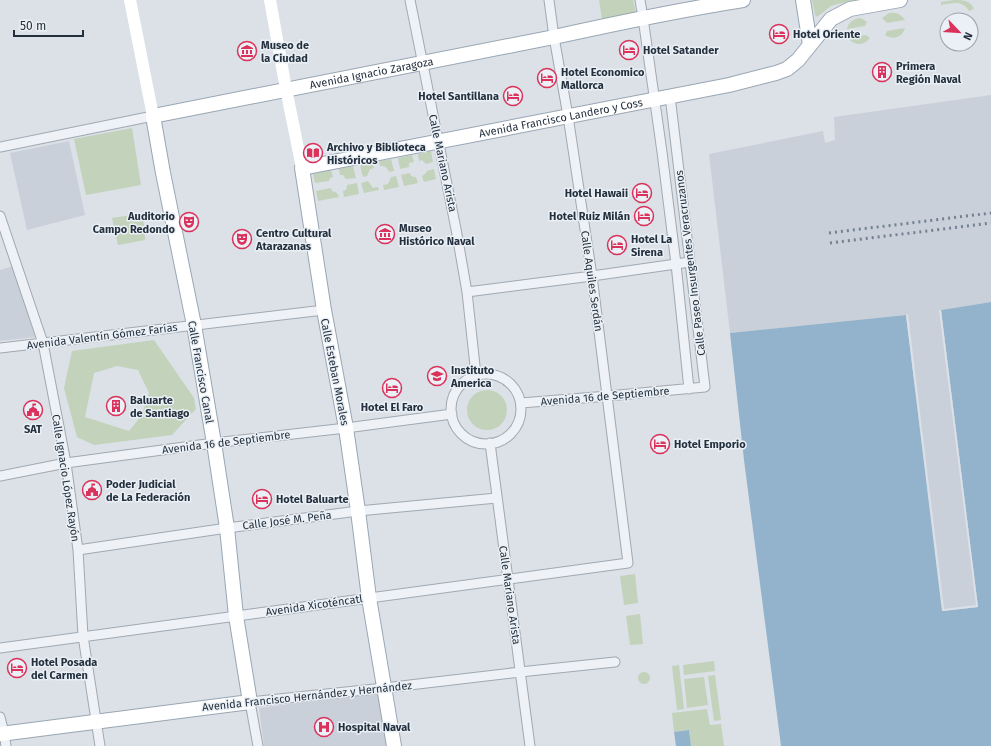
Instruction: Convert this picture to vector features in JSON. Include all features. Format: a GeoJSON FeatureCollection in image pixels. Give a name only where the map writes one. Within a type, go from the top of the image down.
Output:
{"type":"FeatureCollection","features":[{"type":"Feature","properties":{"kind":"main road","name":"Calle Francisco Canal"},"geometry":{"type":"LineString","coordinates":[[130,0],[194,325],[227,528],[236,616],[250,702]]}},
{"type":"Feature","properties":{"kind":"main road","name":"Calle Esteban Morales"},"geometry":{"type":"LineString","coordinates":[[270,0],[302,168],[324,310],[346,428],[369,598],[394,746]]}},
{"type":"Feature","properties":{"kind":"main road","name":"Avenida Ignacio Zaragoza"},"geometry":{"type":"LineString","coordinates":[[153,116],[603,26],[743,0]]}},
{"type":"Feature","properties":{"kind":"main road"},"geometry":{"type":"LineString","coordinates":[[803,0],[810,45]]}},
{"type":"Feature","properties":{"kind":"main road","name":"Avenida Francisco Landero y Coss"},"geometry":{"type":"LineString","coordinates":[[302,168],[729,85],[776,73],[787,69],[798,60],[831,19],[850,9],[900,0]]}},
{"type":"Feature","properties":{"kind":"main road","name":"Avenida Francisco Hernández y Hernández"},"geometry":{"type":"LineString","coordinates":[[3,738],[96,722],[250,702]]}},
{"type":"Feature","properties":{"kind":"street","name":"Calle Mariano Arista"},"geometry":{"type":"LineString","coordinates":[[410,0],[456,229],[467,292],[476,375]]}},
{"type":"Feature","properties":{"kind":"street","name":"Calle Aquiles Serdán"},"geometry":{"type":"LineString","coordinates":[[549,0],[592,276],[628,563]]}},
{"type":"Feature","properties":{"kind":"street","name":"Calle Paseo Insurgentes Veracruzanos"},"geometry":{"type":"LineString","coordinates":[[640,0],[644,18],[661,141],[689,389]]}},
{"type":"Feature","properties":{"kind":"street","name":"Calle Paseo Insurgentes Veracruzanos"},"geometry":{"type":"LineString","coordinates":[[670,96],[705,387]]}},
{"type":"Feature","properties":{"kind":"street","name":"Avenida Ignacio Zaragoza"},"geometry":{"type":"LineString","coordinates":[[0,147],[153,116]]}},
{"type":"Feature","properties":{"kind":"street"},"geometry":{"type":"LineString","coordinates":[[661,141],[675,139]]}},
{"type":"Feature","properties":{"kind":"street","name":"Calle Ignacio López Rayón"},"geometry":{"type":"LineString","coordinates":[[0,216],[3,236],[43,343],[66,463],[78,550],[83,636],[100,746]]}},
{"type":"Feature","properties":{"kind":"street"},"geometry":{"type":"LineString","coordinates":[[467,292],[690,262]]}},
{"type":"Feature","properties":{"kind":"street","name":"Avenida Valentín Gómez Farías"},"geometry":{"type":"LineString","coordinates":[[0,348],[324,310]]}},
{"type":"Feature","properties":{"kind":"street"},"geometry":{"type":"LineString","coordinates":[[493,374],[505,379],[514,388],[521,403],[520,415],[516,426],[511,433],[498,442],[482,443],[475,442],[468,438],[462,434],[454,422],[452,414],[453,398],[457,390],[468,379],[476,375],[493,374]]}},
{"type":"Feature","properties":{"kind":"street","name":"Avenida 16 de Septiembre"},"geometry":{"type":"LineString","coordinates":[[521,403],[705,387]]}},
{"type":"Feature","properties":{"kind":"street","name":"Avenida 16 de Septiembre"},"geometry":{"type":"LineString","coordinates":[[0,476],[66,463],[214,443],[452,414]]}},
{"type":"Feature","properties":{"kind":"street","name":"Calle Mariano Arista"},"geometry":{"type":"LineString","coordinates":[[490,443],[530,746]]}},
{"type":"Feature","properties":{"kind":"street","name":"Calle José M. Peña"},"geometry":{"type":"LineString","coordinates":[[78,550],[227,528],[358,512],[497,498]]}},
{"type":"Feature","properties":{"kind":"street","name":"Avenida Xicoténcatl"},"geometry":{"type":"LineString","coordinates":[[0,648],[628,563]]}},
{"type":"Feature","properties":{"kind":"street","name":"Avenida Francisco Hernández y Hernández"},"geometry":{"type":"LineString","coordinates":[[250,702],[615,662]]}},
{"type":"Feature","properties":{"kind":"street","name":"Calle Francisco Canal"},"geometry":{"type":"LineString","coordinates":[[250,702],[258,746]]}},
{"type":"Feature","properties":{"kind":"street"},"geometry":{"type":"LineString","coordinates":[[0,717],[3,738]]}},
{"type":"Feature","properties":{"kind":"shaded area"},"geometry":{"type":"Polygon","coordinates":[[[991,95],[991,302],[941,310],[978,607],[943,611],[906,315],[730,333],[709,154],[823,131],[825,143],[835,140],[834,117],[991,95]]]}},
{"type":"Feature","properties":{"kind":"shaded area"},"geometry":{"type":"Polygon","coordinates":[[[69,141],[85,215],[27,230],[10,153],[69,141]]]}},
{"type":"Feature","properties":{"kind":"shaded area"},"geometry":{"type":"Polygon","coordinates":[[[13,266],[35,337],[0,341],[0,270],[13,266]]]}},
{"type":"Feature","properties":{"kind":"shaded area","name":"Hospital Naval"},"geometry":{"type":"Polygon","coordinates":[[[381,692],[388,746],[264,746],[259,708],[381,692]]]}},
{"type":"Feature","properties":{"kind":"green space"},"geometry":{"type":"Polygon","coordinates":[[[599,0],[633,0],[636,14],[602,19],[599,0]]]}},
{"type":"Feature","properties":{"kind":"green space"},"geometry":{"type":"Polygon","coordinates":[[[812,0],[857,0],[831,6],[817,17],[815,15],[812,0]]]}},
{"type":"Feature","properties":{"kind":"green space"},"geometry":{"type":"Polygon","coordinates":[[[963,0],[968,2],[974,9],[969,11],[964,5],[957,3],[941,5],[941,2],[963,0]]]}},
{"type":"Feature","properties":{"kind":"green space"},"geometry":{"type":"Polygon","coordinates":[[[889,13],[898,14],[905,20],[887,23],[882,18],[889,13]]]}},
{"type":"Feature","properties":{"kind":"green space"},"geometry":{"type":"Polygon","coordinates":[[[859,18],[867,22],[865,26],[847,29],[851,22],[859,18]]]}},
{"type":"Feature","properties":{"kind":"green space"},"geometry":{"type":"Polygon","coordinates":[[[905,28],[902,34],[897,37],[888,37],[885,35],[887,31],[905,28]]]}},
{"type":"Feature","properties":{"kind":"green space"},"geometry":{"type":"Polygon","coordinates":[[[866,35],[870,38],[862,44],[856,44],[848,38],[866,35]]]}},
{"type":"Feature","properties":{"kind":"green space"},"geometry":{"type":"Polygon","coordinates":[[[132,128],[141,185],[86,195],[74,139],[132,128]]]}},
{"type":"Feature","properties":{"kind":"green space"},"geometry":{"type":"Polygon","coordinates":[[[431,151],[433,162],[426,164],[422,160],[419,161],[418,154],[431,151]]]}},
{"type":"Feature","properties":{"kind":"green space"},"geometry":{"type":"Polygon","coordinates":[[[412,155],[414,162],[409,163],[409,167],[400,169],[398,158],[412,155]]]}},
{"type":"Feature","properties":{"kind":"green space"},"geometry":{"type":"Polygon","coordinates":[[[391,159],[394,171],[389,172],[386,167],[380,166],[379,161],[391,159]]]}},
{"type":"Feature","properties":{"kind":"green space"},"geometry":{"type":"Polygon","coordinates":[[[372,162],[374,168],[370,169],[367,176],[363,177],[360,165],[372,162]]]}},
{"type":"Feature","properties":{"kind":"green space"},"geometry":{"type":"Polygon","coordinates":[[[353,166],[356,178],[346,179],[343,175],[340,175],[339,169],[353,166]]]}},
{"type":"Feature","properties":{"kind":"green space"},"geometry":{"type":"Polygon","coordinates":[[[434,169],[436,179],[424,182],[422,176],[427,171],[434,169]]]}},
{"type":"Feature","properties":{"kind":"green space"},"geometry":{"type":"Polygon","coordinates":[[[331,170],[333,177],[330,178],[329,181],[315,183],[313,174],[331,170]]]}},
{"type":"Feature","properties":{"kind":"green space"},"geometry":{"type":"Polygon","coordinates":[[[410,173],[412,176],[416,177],[418,183],[404,186],[401,175],[410,173]]]}},
{"type":"Feature","properties":{"kind":"green space"},"geometry":{"type":"Polygon","coordinates":[[[396,176],[399,187],[384,190],[383,185],[388,184],[391,177],[396,176]]]}},
{"type":"Feature","properties":{"kind":"green space"},"geometry":{"type":"Polygon","coordinates":[[[368,181],[373,188],[378,187],[379,190],[364,193],[361,183],[368,181]]]}},
{"type":"Feature","properties":{"kind":"green space"},"geometry":{"type":"Polygon","coordinates":[[[357,183],[359,194],[344,197],[343,191],[346,190],[347,185],[357,183]]]}},
{"type":"Feature","properties":{"kind":"green space"},"geometry":{"type":"Polygon","coordinates":[[[331,188],[332,191],[337,193],[339,197],[318,201],[316,191],[331,188]]]}},
{"type":"Feature","properties":{"kind":"green space"},"geometry":{"type":"Polygon","coordinates":[[[143,213],[145,240],[118,245],[112,218],[143,213]]]}},
{"type":"Feature","properties":{"kind":"green space"},"geometry":{"type":"Polygon","coordinates":[[[154,340],[194,398],[196,409],[172,435],[94,445],[77,437],[64,388],[72,351],[154,340]],[[117,366],[94,373],[85,417],[129,431],[142,415],[149,393],[138,370],[117,366]]]}},
{"type":"Feature","properties":{"kind":"green space"},"geometry":{"type":"Polygon","coordinates":[[[487,390],[498,393],[504,399],[507,410],[504,421],[498,427],[487,430],[476,427],[470,421],[467,410],[470,399],[476,393],[487,390]]]}},
{"type":"Feature","properties":{"kind":"green space"},"geometry":{"type":"Polygon","coordinates":[[[635,574],[638,603],[624,605],[620,576],[635,574]]]}},
{"type":"Feature","properties":{"kind":"green space"},"geometry":{"type":"Polygon","coordinates":[[[640,614],[643,644],[630,645],[626,616],[640,614]]]}},
{"type":"Feature","properties":{"kind":"green space"},"geometry":{"type":"Polygon","coordinates":[[[714,661],[715,671],[684,675],[683,665],[714,661]]]}},
{"type":"Feature","properties":{"kind":"green space"},"geometry":{"type":"Polygon","coordinates":[[[679,665],[684,709],[677,710],[672,666],[679,665]]]}},
{"type":"Feature","properties":{"kind":"green space"},"geometry":{"type":"Polygon","coordinates":[[[642,672],[646,672],[650,678],[646,684],[642,684],[638,680],[638,676],[642,672]]]}},
{"type":"Feature","properties":{"kind":"green space"},"geometry":{"type":"Polygon","coordinates":[[[715,675],[721,720],[714,721],[708,676],[715,675]]]}},
{"type":"Feature","properties":{"kind":"green space"},"geometry":{"type":"Polygon","coordinates":[[[704,677],[708,705],[687,708],[684,679],[704,677]]]}},
{"type":"Feature","properties":{"kind":"green space"},"geometry":{"type":"Polygon","coordinates":[[[707,709],[710,725],[721,724],[724,746],[691,746],[689,730],[674,732],[672,713],[707,709]]]}},
{"type":"Feature","properties":{"kind":"water"},"geometry":{"type":"Polygon","coordinates":[[[991,302],[991,746],[781,746],[744,460],[730,333],[906,315],[942,611],[978,607],[941,310],[991,302]]]}},
{"type":"Feature","properties":{"kind":"water"},"geometry":{"type":"Polygon","coordinates":[[[689,730],[691,746],[676,746],[674,732],[689,730]]]}},
{"type":"Feature","properties":{"kind":"pier"},"geometry":{"type":"Polygon","coordinates":[[[939,310],[941,310],[978,607],[943,611],[906,315],[908,314],[944,609],[976,605],[939,310]]]}},
{"type":"Feature","properties":{"kind":"railway"},"geometry":{"type":"LineString","coordinates":[[829,233],[991,213]]}},
{"type":"Feature","properties":{"kind":"railway"},"geometry":{"type":"LineString","coordinates":[[830,243],[991,223]]}},
{"type":"Feature","properties":{"kind":"place","name":"Hotel Oriente"},"geometry":{"type":"Point","coordinates":[779,34]}},
{"type":"Feature","properties":{"kind":"place","name":"Hotel Satander"},"geometry":{"type":"Point","coordinates":[629,50]}},
{"type":"Feature","properties":{"kind":"place","name":"Museo de la Ciudad"},"geometry":{"type":"Point","coordinates":[247,51]}},
{"type":"Feature","properties":{"kind":"place","name":"Primera Región Naval"},"geometry":{"type":"Point","coordinates":[882,72]}},
{"type":"Feature","properties":{"kind":"place","name":"Hotel Economico Mallorca"},"geometry":{"type":"Point","coordinates":[547,78]}},
{"type":"Feature","properties":{"kind":"place","name":"Hotel Santillana"},"geometry":{"type":"Point","coordinates":[513,96]}},
{"type":"Feature","properties":{"kind":"place","name":"Archivo y Biblioteca Históricos"},"geometry":{"type":"Point","coordinates":[313,153]}},
{"type":"Feature","properties":{"kind":"place","name":"Hotel Hawaii"},"geometry":{"type":"Point","coordinates":[642,193]}},
{"type":"Feature","properties":{"kind":"place","name":"Hotel Ruiz Milán"},"geometry":{"type":"Point","coordinates":[644,216]}},
{"type":"Feature","properties":{"kind":"place","name":"Auditorio Campo Redondo"},"geometry":{"type":"Point","coordinates":[189,222]}},
{"type":"Feature","properties":{"kind":"place","name":"Museo Histórico Naval"},"geometry":{"type":"Point","coordinates":[385,234]}},
{"type":"Feature","properties":{"kind":"place","name":"Centro Cultural Atarazanas"},"geometry":{"type":"Point","coordinates":[242,239]}},
{"type":"Feature","properties":{"kind":"place","name":"Hotel La Sirena"},"geometry":{"type":"Point","coordinates":[617,245]}},
{"type":"Feature","properties":{"kind":"place","name":"Instituto America"},"geometry":{"type":"Point","coordinates":[437,376]}},
{"type":"Feature","properties":{"kind":"place","name":"Hotel El Faro"},"geometry":{"type":"Point","coordinates":[392,388]}},
{"type":"Feature","properties":{"kind":"place","name":"Baluarte de Santiago"},"geometry":{"type":"Point","coordinates":[116,406]}},
{"type":"Feature","properties":{"kind":"place","name":"SAT"},"geometry":{"type":"Point","coordinates":[33,410]}},
{"type":"Feature","properties":{"kind":"place","name":"Hotel Emporio"},"geometry":{"type":"Point","coordinates":[660,444]}},
{"type":"Feature","properties":{"kind":"place","name":"Poder Judicial de La Federación"},"geometry":{"type":"Point","coordinates":[92,490]}},
{"type":"Feature","properties":{"kind":"place","name":"Hotel Baluarte"},"geometry":{"type":"Point","coordinates":[262,499]}},
{"type":"Feature","properties":{"kind":"place","name":"Hotel Posada del Carmen"},"geometry":{"type":"Point","coordinates":[17,668]}},
{"type":"Feature","properties":{"kind":"place","name":"Hospital Naval"},"geometry":{"type":"Point","coordinates":[324,727]}}]}
